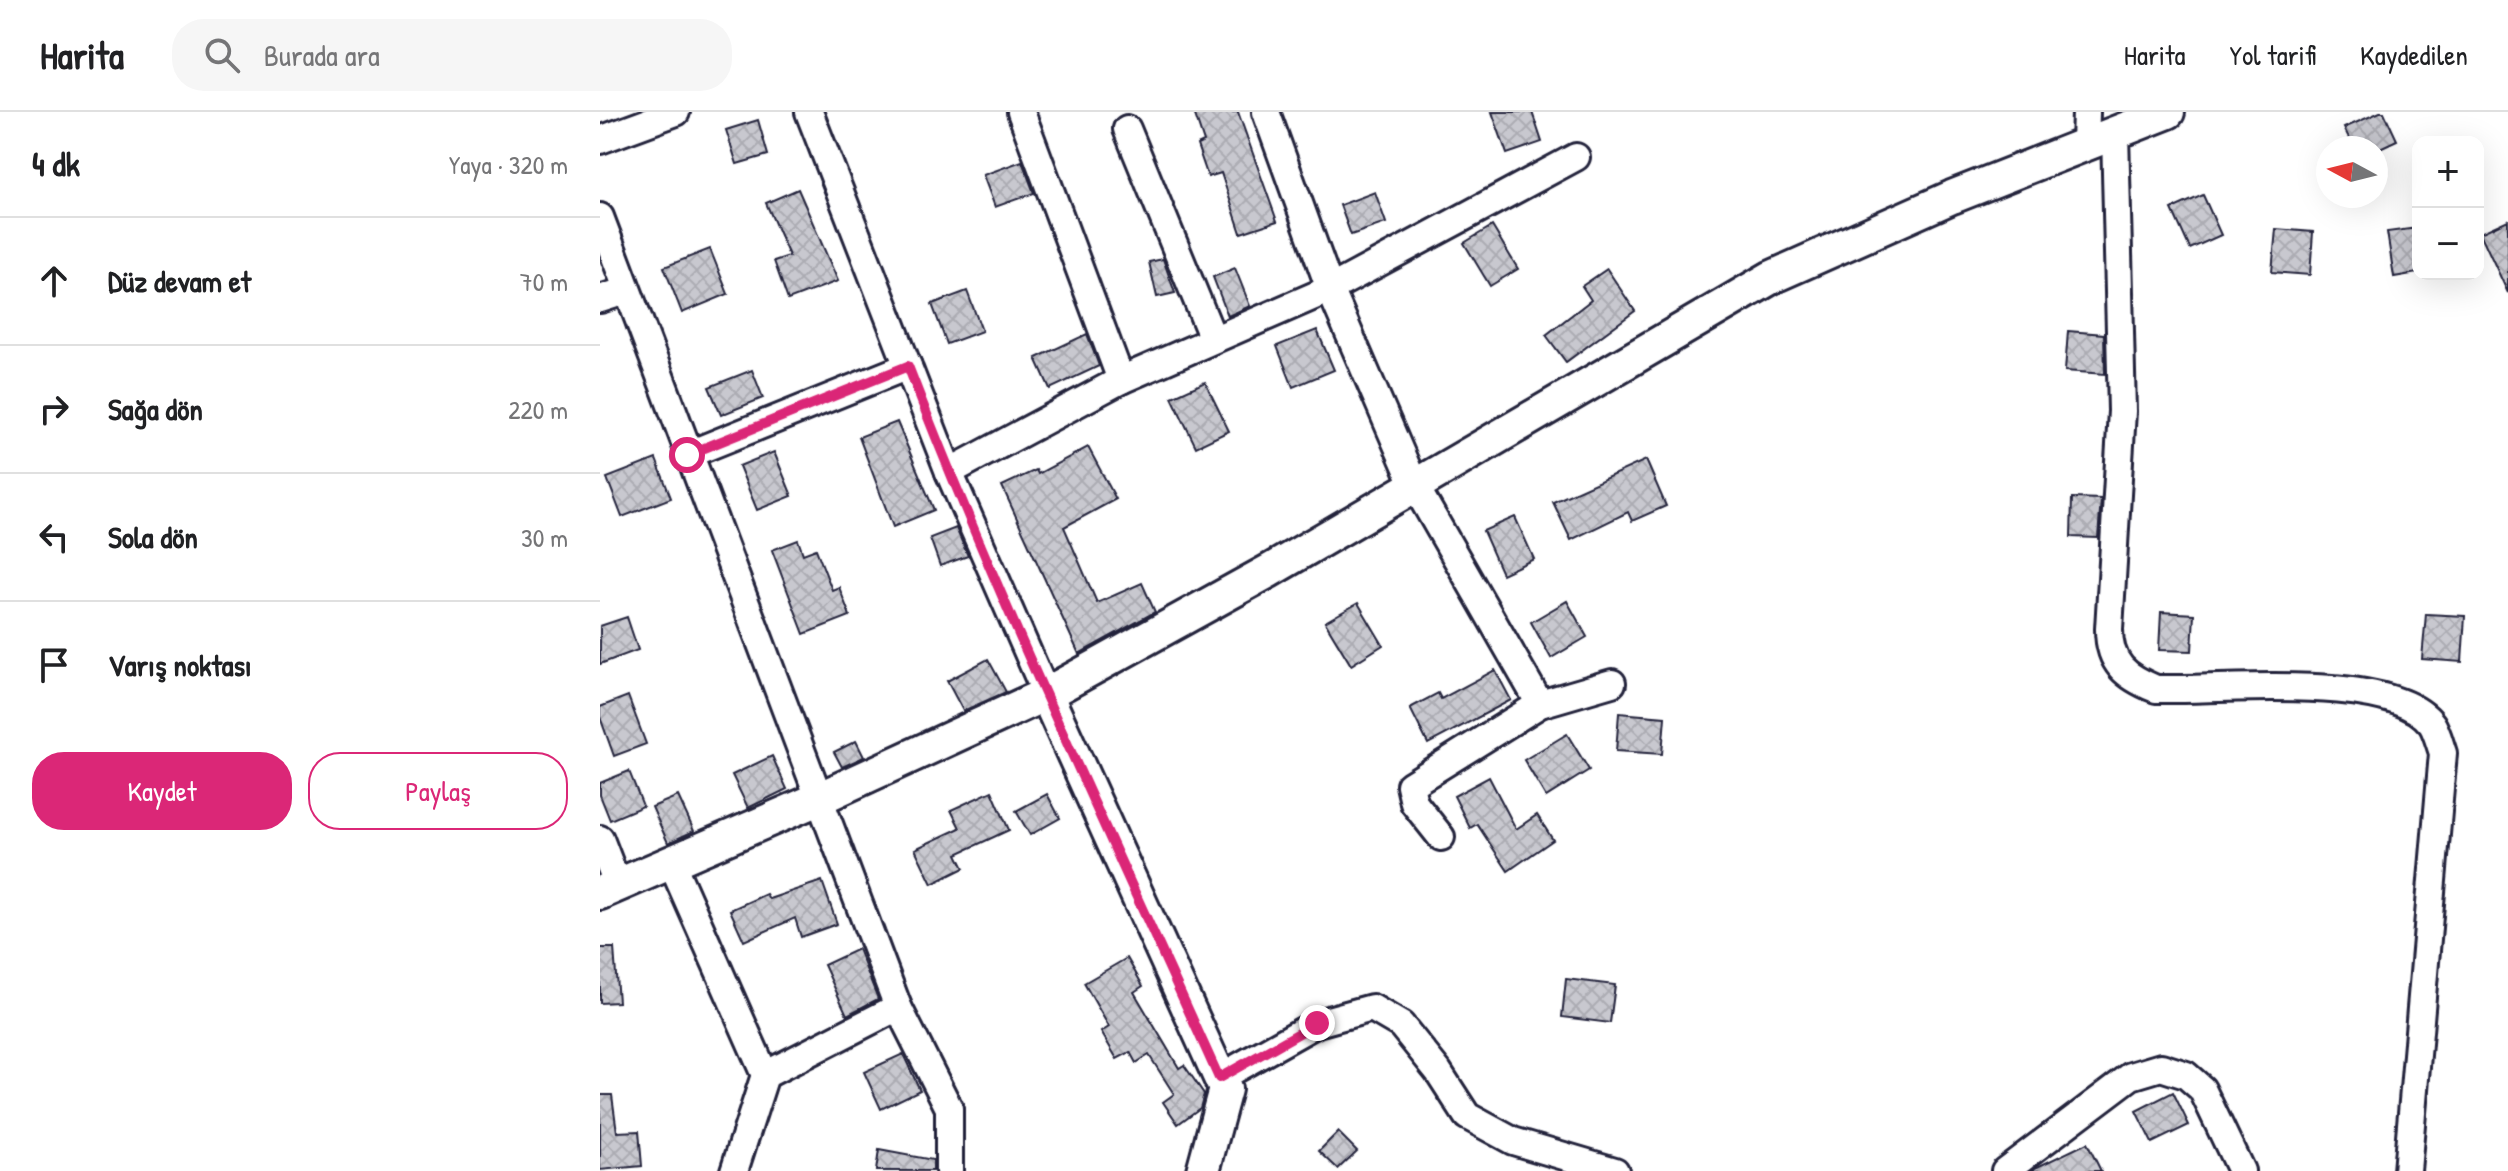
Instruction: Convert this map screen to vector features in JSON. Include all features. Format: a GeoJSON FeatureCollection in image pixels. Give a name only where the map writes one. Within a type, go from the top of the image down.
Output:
{"type":"FeatureCollection","features":[{"type":"Feature","properties":{"kind":"street"},"geometry":{"type":"LineString","coordinates":[[600,140],[676,112]]}},
{"type":"Feature","properties":{"kind":"street"},"geometry":{"type":"LineString","coordinates":[[809,112],[949,472],[1225,1089],[1203,1171]]}},
{"type":"Feature","properties":{"kind":"street"},"geometry":{"type":"LineString","coordinates":[[1021,112],[1121,380]]}},
{"type":"Feature","properties":{"kind":"street"},"geometry":{"type":"LineString","coordinates":[[1266,112],[1330,289],[1414,484],[1540,704]]}},
{"type":"Feature","properties":{"kind":"street"},"geometry":{"type":"LineString","coordinates":[[2086,112],[2100,138],[2122,411],[2109,638],[2118,667],[2132,680],[2156,689],[2344,689],[2385,696],[2410,706],[2432,725],[2443,753],[2407,1171]]}},
{"type":"Feature","properties":{"kind":"street"},"geometry":{"type":"LineString","coordinates":[[600,839],[609,889],[818,799],[1046,694],[1269,571],[1772,277],[1952,197],[2168,112]]}},
{"type":"Feature","properties":{"kind":"street"},"geometry":{"type":"LineString","coordinates":[[1127,129],[1213,339]]}},
{"type":"Feature","properties":{"kind":"street"},"geometry":{"type":"LineString","coordinates":[[949,472],[1121,380],[1330,289],[1576,157]]}},
{"type":"Feature","properties":{"kind":"street"},"geometry":{"type":"LineString","coordinates":[[600,217],[625,291],[898,1007],[949,1108],[949,1171]]}},
{"type":"Feature","properties":{"kind":"street"},"geometry":{"type":"LineString","coordinates":[[600,299],[625,291]]}},
{"type":"Feature","properties":{"kind":"street"},"geometry":{"type":"LineString","coordinates":[[687,455],[908,366]]}},
{"type":"Feature","properties":{"kind":"street"},"geometry":{"type":"LineString","coordinates":[[1441,837],[1414,803],[1410,785],[1540,704],[1612,683]]}},
{"type":"Feature","properties":{"kind":"street"},"geometry":{"type":"LineString","coordinates":[[672,864],[765,1075],[734,1171]]}},
{"type":"Feature","properties":{"kind":"street"},"geometry":{"type":"LineString","coordinates":[[765,1075],[898,1007]]}},
{"type":"Feature","properties":{"kind":"street"},"geometry":{"type":"LineString","coordinates":[[1219,1078],[1317,1023],[1372,1008],[1401,1025],[1467,1116],[1513,1141],[1615,1171]]}},
{"type":"Feature","properties":{"kind":"street"},"geometry":{"type":"LineString","coordinates":[[2006,1171],[2131,1076],[2161,1067],[2186,1075],[2202,1089],[2241,1171]]}},
{"type":"Feature","properties":{"kind":"building"},"geometry":{"type":"Polygon","coordinates":[[[1194,112],[1238,112],[1277,221],[1241,233],[1221,173],[1208,177],[1197,145],[1204,142],[1194,112]]]}},
{"type":"Feature","properties":{"kind":"building"},"geometry":{"type":"Polygon","coordinates":[[[1492,112],[1532,112],[1542,142],[1507,154],[1492,112]]]}},
{"type":"Feature","properties":{"kind":"building"},"geometry":{"type":"Polygon","coordinates":[[[2384,112],[2397,140],[2388,144],[2388,136],[2348,136],[2344,128],[2384,112]]]}},
{"type":"Feature","properties":{"kind":"building"},"geometry":{"type":"Polygon","coordinates":[[[758,120],[768,155],[737,164],[726,130],[758,120]]]}},
{"type":"Feature","properties":{"kind":"building"},"geometry":{"type":"Polygon","coordinates":[[[1022,161],[1034,193],[995,207],[983,175],[1022,161]]]}},
{"type":"Feature","properties":{"kind":"building"},"geometry":{"type":"Polygon","coordinates":[[[798,189],[838,281],[788,300],[774,261],[789,256],[766,203],[798,189]]]}},
{"type":"Feature","properties":{"kind":"building"},"geometry":{"type":"Polygon","coordinates":[[[1375,192],[1386,223],[1351,235],[1340,205],[1375,192]]]}},
{"type":"Feature","properties":{"kind":"building"},"geometry":{"type":"Polygon","coordinates":[[[2203,195],[2221,235],[2190,249],[2172,209],[2203,195]]]}},
{"type":"Feature","properties":{"kind":"building"},"geometry":{"type":"Polygon","coordinates":[[[2508,220],[2508,293],[2484,242],[2484,231],[2508,220]]]}},
{"type":"Feature","properties":{"kind":"building"},"geometry":{"type":"Polygon","coordinates":[[[1492,226],[1518,269],[1490,286],[1464,243],[1492,226]]]}},
{"type":"Feature","properties":{"kind":"building"},"geometry":{"type":"Polygon","coordinates":[[[2276,229],[2313,232],[2310,275],[2272,272],[2276,229]]]}},
{"type":"Feature","properties":{"kind":"building"},"geometry":{"type":"Polygon","coordinates":[[[2412,229],[2412,274],[2394,277],[2387,232],[2412,229]]]}},
{"type":"Feature","properties":{"kind":"building"},"geometry":{"type":"Polygon","coordinates":[[[710,249],[728,294],[682,313],[664,267],[710,249]]]}},
{"type":"Feature","properties":{"kind":"building"},"geometry":{"type":"Polygon","coordinates":[[[1163,259],[1175,293],[1157,297],[1149,262],[1163,259]]]}},
{"type":"Feature","properties":{"kind":"building"},"geometry":{"type":"Polygon","coordinates":[[[1235,268],[1250,306],[1228,316],[1213,277],[1235,268]]]}},
{"type":"Feature","properties":{"kind":"building"},"geometry":{"type":"Polygon","coordinates":[[[1607,269],[1635,311],[1566,362],[1546,335],[1591,300],[1582,286],[1607,269]]]}},
{"type":"Feature","properties":{"kind":"building"},"geometry":{"type":"Polygon","coordinates":[[[967,291],[982,331],[947,344],[932,304],[967,291]]]}},
{"type":"Feature","properties":{"kind":"building"},"geometry":{"type":"Polygon","coordinates":[[[1317,330],[1334,370],[1293,387],[1277,346],[1317,330]]]}},
{"type":"Feature","properties":{"kind":"building"},"geometry":{"type":"Polygon","coordinates":[[[2068,331],[2104,334],[2105,374],[2065,371],[2068,331]]]}},
{"type":"Feature","properties":{"kind":"building"},"geometry":{"type":"Polygon","coordinates":[[[1087,334],[1099,366],[1050,389],[1036,358],[1087,334]]]}},
{"type":"Feature","properties":{"kind":"building"},"geometry":{"type":"Polygon","coordinates":[[[752,370],[763,398],[721,415],[709,387],[752,370]]]}},
{"type":"Feature","properties":{"kind":"building"},"geometry":{"type":"Polygon","coordinates":[[[1205,382],[1229,431],[1196,447],[1172,397],[1205,382]]]}},
{"type":"Feature","properties":{"kind":"building"},"geometry":{"type":"Polygon","coordinates":[[[897,422],[934,510],[893,527],[859,437],[897,422]]]}},
{"type":"Feature","properties":{"kind":"building"},"geometry":{"type":"Polygon","coordinates":[[[1088,447],[1116,499],[1064,527],[1097,603],[1142,583],[1155,612],[1079,654],[1002,486],[1036,470],[1038,474],[1088,447]]]}},
{"type":"Feature","properties":{"kind":"building"},"geometry":{"type":"Polygon","coordinates":[[[774,452],[792,496],[757,510],[739,466],[774,452]]]}},
{"type":"Feature","properties":{"kind":"building"},"geometry":{"type":"Polygon","coordinates":[[[656,459],[671,498],[622,517],[607,478],[656,459]]]}},
{"type":"Feature","properties":{"kind":"building"},"geometry":{"type":"Polygon","coordinates":[[[1646,460],[1666,506],[1632,521],[1628,512],[1571,540],[1553,502],[1646,460]]]}},
{"type":"Feature","properties":{"kind":"building"},"geometry":{"type":"Polygon","coordinates":[[[2072,498],[2101,499],[2098,538],[2071,537],[2072,498]]]}},
{"type":"Feature","properties":{"kind":"building"},"geometry":{"type":"Polygon","coordinates":[[[1515,517],[1534,559],[1502,574],[1483,531],[1515,517]]]}},
{"type":"Feature","properties":{"kind":"building"},"geometry":{"type":"Polygon","coordinates":[[[956,528],[968,556],[940,566],[930,538],[956,528]]]}},
{"type":"Feature","properties":{"kind":"building"},"geometry":{"type":"Polygon","coordinates":[[[798,540],[803,554],[816,549],[832,590],[839,587],[850,616],[804,634],[772,550],[798,540]]]}},
{"type":"Feature","properties":{"kind":"building"},"geometry":{"type":"Polygon","coordinates":[[[1567,601],[1587,637],[1551,658],[1531,622],[1567,601]]]}},
{"type":"Feature","properties":{"kind":"building"},"geometry":{"type":"Polygon","coordinates":[[[1358,603],[1383,645],[1351,665],[1325,622],[1358,603]]]}},
{"type":"Feature","properties":{"kind":"building"},"geometry":{"type":"Polygon","coordinates":[[[2161,612],[2194,614],[2192,651],[2159,650],[2161,612]]]}},
{"type":"Feature","properties":{"kind":"building"},"geometry":{"type":"Polygon","coordinates":[[[2426,614],[2465,616],[2462,662],[2422,659],[2426,614]]]}},
{"type":"Feature","properties":{"kind":"building"},"geometry":{"type":"Polygon","coordinates":[[[627,617],[638,650],[600,664],[600,626],[627,617]]]}},
{"type":"Feature","properties":{"kind":"building"},"geometry":{"type":"Polygon","coordinates":[[[988,659],[1006,692],[963,711],[947,681],[988,659]]]}},
{"type":"Feature","properties":{"kind":"building"},"geometry":{"type":"Polygon","coordinates":[[[1495,670],[1511,700],[1428,744],[1410,708],[1438,693],[1441,699],[1495,670]]]}},
{"type":"Feature","properties":{"kind":"building"},"geometry":{"type":"Polygon","coordinates":[[[628,696],[646,744],[614,756],[600,717],[600,707],[628,696]]]}},
{"type":"Feature","properties":{"kind":"building"},"geometry":{"type":"Polygon","coordinates":[[[1619,713],[1665,717],[1662,754],[1616,751],[1619,713]]]}},
{"type":"Feature","properties":{"kind":"building"},"geometry":{"type":"Polygon","coordinates":[[[1567,734],[1589,770],[1546,797],[1524,760],[1567,734]]]}},
{"type":"Feature","properties":{"kind":"building"},"geometry":{"type":"Polygon","coordinates":[[[856,741],[864,757],[842,767],[834,752],[856,741]]]}},
{"type":"Feature","properties":{"kind":"building"},"geometry":{"type":"Polygon","coordinates":[[[772,756],[787,789],[748,808],[732,775],[772,756]]]}},
{"type":"Feature","properties":{"kind":"building"},"geometry":{"type":"Polygon","coordinates":[[[629,771],[643,806],[610,820],[600,795],[600,783],[629,771]]]}},
{"type":"Feature","properties":{"kind":"building"},"geometry":{"type":"Polygon","coordinates":[[[1489,777],[1516,829],[1537,815],[1553,840],[1508,871],[1477,824],[1470,828],[1454,796],[1489,777]]]}},
{"type":"Feature","properties":{"kind":"building"},"geometry":{"type":"Polygon","coordinates":[[[992,791],[1009,830],[957,854],[964,868],[932,884],[915,849],[960,828],[951,810],[992,791]]]}},
{"type":"Feature","properties":{"kind":"building"},"geometry":{"type":"Polygon","coordinates":[[[1047,794],[1060,818],[1030,835],[1016,811],[1047,794]]]}},
{"type":"Feature","properties":{"kind":"building"},"geometry":{"type":"Polygon","coordinates":[[[678,796],[694,831],[668,843],[652,807],[678,796]]]}},
{"type":"Feature","properties":{"kind":"building"},"geometry":{"type":"Polygon","coordinates":[[[822,881],[837,924],[801,937],[795,918],[744,941],[730,910],[766,894],[769,899],[822,881]]]}},
{"type":"Feature","properties":{"kind":"building"},"geometry":{"type":"Polygon","coordinates":[[[600,948],[614,948],[618,1002],[600,1003],[600,948]]]}},
{"type":"Feature","properties":{"kind":"building"},"geometry":{"type":"Polygon","coordinates":[[[858,949],[878,999],[847,1015],[824,965],[858,949]]]}},
{"type":"Feature","properties":{"kind":"building"},"geometry":{"type":"Polygon","coordinates":[[[1127,958],[1143,986],[1134,992],[1179,1068],[1184,1065],[1204,1094],[1200,1108],[1178,1124],[1163,1102],[1174,1094],[1149,1055],[1136,1063],[1130,1052],[1117,1059],[1101,1032],[1109,1027],[1084,983],[1127,958]]]}},
{"type":"Feature","properties":{"kind":"building"},"geometry":{"type":"Polygon","coordinates":[[[1566,979],[1615,985],[1610,1023],[1562,1017],[1566,979]]]}},
{"type":"Feature","properties":{"kind":"building"},"geometry":{"type":"Polygon","coordinates":[[[903,1054],[920,1090],[881,1109],[864,1072],[903,1054]]]}},
{"type":"Feature","properties":{"kind":"building"},"geometry":{"type":"Polygon","coordinates":[[[2173,1092],[2189,1125],[2152,1143],[2136,1111],[2173,1092]]]}},
{"type":"Feature","properties":{"kind":"building"},"geometry":{"type":"Polygon","coordinates":[[[600,1095],[612,1095],[617,1132],[639,1131],[642,1166],[600,1170],[600,1095]]]}},
{"type":"Feature","properties":{"kind":"building"},"geometry":{"type":"Polygon","coordinates":[[[1338,1132],[1357,1151],[1338,1169],[1319,1151],[1338,1132]]]}},
{"type":"Feature","properties":{"kind":"building"},"geometry":{"type":"Polygon","coordinates":[[[2087,1143],[2101,1171],[2032,1171],[2035,1168],[2087,1143]]]}},
{"type":"Feature","properties":{"kind":"building"},"geometry":{"type":"Polygon","coordinates":[[[879,1150],[933,1160],[933,1171],[876,1171],[879,1150]]]}},
{"type":"Feature","properties":{"kind":"route"},"geometry":{"type":"LineString","coordinates":[[687,455],[908,366],[949,472],[1219,1078],[1317,1023]]}}]}
